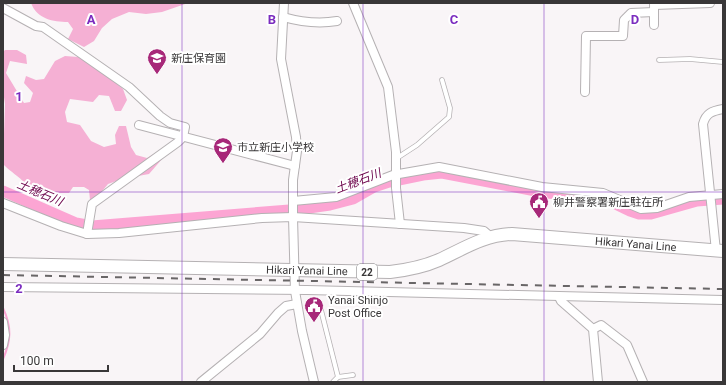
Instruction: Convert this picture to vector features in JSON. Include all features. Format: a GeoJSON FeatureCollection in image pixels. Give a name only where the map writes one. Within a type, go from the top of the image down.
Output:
{"type":"FeatureCollection","features":[{"type":"Feature","properties":{"kind":"main road","name":"Hikari Yanai Line"},"geometry":{"type":"LineString","coordinates":[[3,264],[373,272],[408,270],[438,261],[491,237],[503,234],[720,251]]}},
{"type":"Feature","properties":{"kind":"street"},"geometry":{"type":"LineString","coordinates":[[284,3],[281,54],[296,137],[293,203],[296,270],[295,291],[314,382]]}},
{"type":"Feature","properties":{"kind":"street"},"geometry":{"type":"LineString","coordinates":[[353,3],[388,87],[397,158],[396,188],[400,224]]}},
{"type":"Feature","properties":{"kind":"street"},"geometry":{"type":"LineString","coordinates":[[585,92],[586,36],[623,36],[624,20],[631,13],[654,7],[710,3]]}},
{"type":"Feature","properties":{"kind":"street"},"geometry":{"type":"LineString","coordinates":[[654,7],[654,25]]}},
{"type":"Feature","properties":{"kind":"street"},"geometry":{"type":"LineString","coordinates":[[3,8],[36,26],[43,27],[130,87],[160,116],[170,123],[185,127],[183,137],[164,153],[94,201],[90,208],[87,234]]}},
{"type":"Feature","properties":{"kind":"street"},"geometry":{"type":"LineString","coordinates":[[283,17],[299,22],[326,23],[337,21]]}},
{"type":"Feature","properties":{"kind":"street"},"geometry":{"type":"LineString","coordinates":[[720,251],[710,195],[703,124],[705,117],[709,113],[723,109]]}},
{"type":"Feature","properties":{"kind":"street"},"geometry":{"type":"LineString","coordinates":[[139,125],[295,166]]}},
{"type":"Feature","properties":{"kind":"street"},"geometry":{"type":"LineString","coordinates":[[293,203],[336,198],[396,175],[428,168],[446,167],[542,187],[603,193],[632,207],[649,210],[689,197],[723,194]]}},
{"type":"Feature","properties":{"kind":"street"},"geometry":{"type":"LineString","coordinates":[[3,203],[61,226],[87,234],[119,233],[293,216],[464,228],[484,231],[491,237]]}},
{"type":"Feature","properties":{"kind":"street"},"geometry":{"type":"LineString","coordinates":[[3,287],[295,291],[723,300]]}},
{"type":"Feature","properties":{"kind":"street"},"geometry":{"type":"LineString","coordinates":[[559,297],[561,301],[593,329],[598,382]]}},
{"type":"Feature","properties":{"kind":"street"},"geometry":{"type":"LineString","coordinates":[[201,382],[260,334],[278,312],[286,306],[297,304]]}},
{"type":"Feature","properties":{"kind":"street"},"geometry":{"type":"LineString","coordinates":[[3,322],[5,335],[3,345]]}},
{"type":"Feature","properties":{"kind":"street"},"geometry":{"type":"LineString","coordinates":[[593,329],[601,325],[627,345],[643,382]]}},
{"type":"Feature","properties":{"kind":"lane"},"geometry":{"type":"LineString","coordinates":[[659,60],[690,59],[723,62]]}},
{"type":"Feature","properties":{"kind":"lane"},"geometry":{"type":"LineString","coordinates":[[397,158],[417,145],[449,117],[450,108],[442,80]]}},
{"type":"Feature","properties":{"kind":"lane"},"geometry":{"type":"LineString","coordinates":[[320,310],[338,377]]}},
{"type":"Feature","properties":{"kind":"lane"},"geometry":{"type":"LineString","coordinates":[[333,382],[338,377],[353,375]]}},
{"type":"Feature","properties":{"kind":"shaded area"},"geometry":{"type":"Polygon","coordinates":[[[31,3],[188,3],[162,12],[146,14],[129,12],[112,19],[102,28],[94,41],[84,47],[68,39],[73,29],[68,22],[51,20],[41,16],[37,13],[31,3]]]}},
{"type":"Feature","properties":{"kind":"shaded area"},"geometry":{"type":"Polygon","coordinates":[[[5,50],[17,50],[26,55],[27,64],[10,61],[6,73],[24,103],[30,102],[33,93],[24,83],[26,76],[36,80],[44,79],[55,61],[65,56],[78,57],[100,70],[123,89],[127,100],[121,111],[115,111],[109,96],[99,95],[93,102],[70,99],[65,112],[67,122],[80,125],[91,141],[104,147],[116,144],[115,135],[119,126],[126,126],[131,147],[136,155],[147,158],[162,149],[169,151],[149,174],[122,179],[108,184],[94,201],[90,200],[89,190],[84,187],[73,187],[69,193],[30,193],[22,180],[3,164],[5,104],[3,90],[3,52],[5,50]]]}},
{"type":"Feature","properties":{"kind":"waterway","name":"土穂石川"},"geometry":{"type":"LineString","coordinates":[[3,191],[76,223],[92,226],[302,209],[330,205],[353,199],[374,187],[389,182],[423,175],[442,173],[546,193],[601,197],[639,214],[651,214],[697,201],[723,199]]}},
{"type":"Feature","properties":{"kind":"waterway"},"geometry":{"type":"LineString","coordinates":[[3,308],[9,328],[8,346],[3,359]]}},
{"type":"Feature","properties":{"kind":"railway"},"geometry":{"type":"LineString","coordinates":[[3,275],[723,289]]}},
{"type":"Feature","properties":{"kind":"place","name":"新庄保育園"},"geometry":{"type":"Point","coordinates":[157,75]}},
{"type":"Feature","properties":{"kind":"place","name":"市立新庄小学校"},"geometry":{"type":"Point","coordinates":[223,164]}},
{"type":"Feature","properties":{"kind":"place","name":"柳井警察署新庄駐在所"},"geometry":{"type":"Point","coordinates":[539,219]}},
{"type":"Feature","properties":{"kind":"place","name":"Yanai Shinjo Post Office"},"geometry":{"type":"Point","coordinates":[314,323]}}]}
